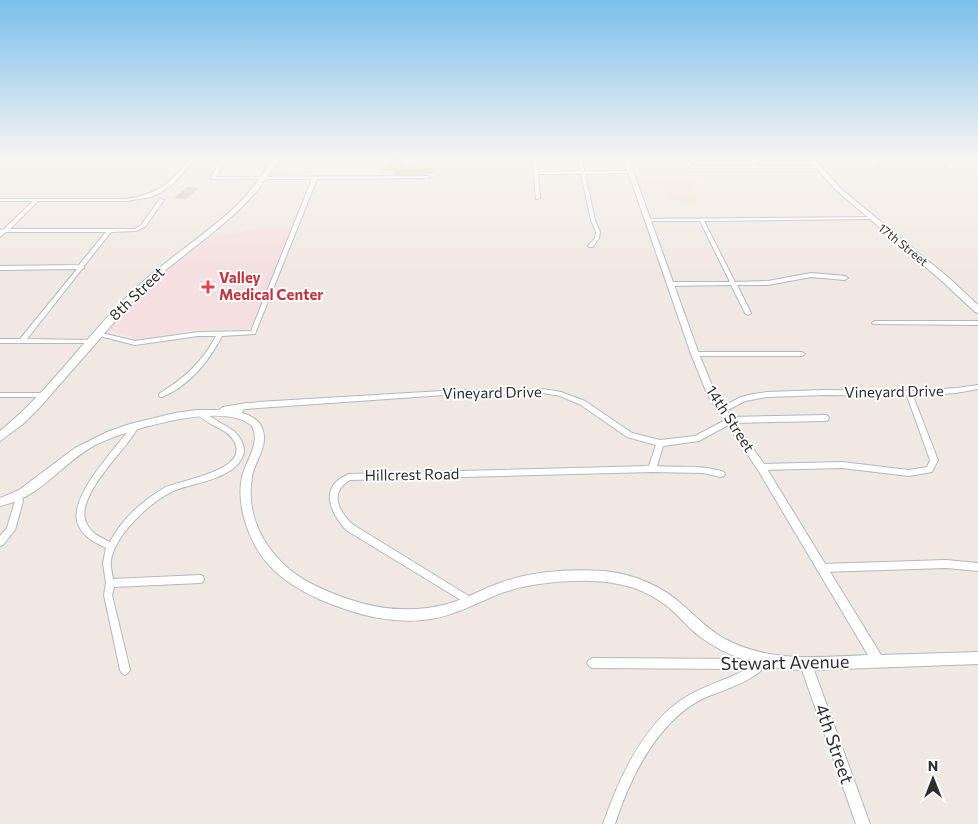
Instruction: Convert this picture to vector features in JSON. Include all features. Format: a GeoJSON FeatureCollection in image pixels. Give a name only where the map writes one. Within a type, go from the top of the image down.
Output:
{"type":"FeatureCollection","features":[{"type":"Feature","properties":{"kind":"main road","name":"8th Street"},"geometry":{"type":"LineString","coordinates":[[0,437],[24,418],[48,395],[91,342],[145,283],[239,207],[248,195]]}},
{"type":"Feature","properties":{"kind":"main road","name":"17th Street"},"geometry":{"type":"LineString","coordinates":[[845,195],[950,283],[978,310]]}},
{"type":"Feature","properties":{"kind":"street"},"geometry":{"type":"LineString","coordinates":[[0,200],[132,200],[147,195]]}},
{"type":"Feature","properties":{"kind":"street"},"geometry":{"type":"LineString","coordinates":[[98,334],[135,343],[198,334],[253,333],[308,195]]}},
{"type":"Feature","properties":{"kind":"street"},"geometry":{"type":"LineString","coordinates":[[589,195],[593,220],[598,232],[597,238],[591,246]]}},
{"type":"Feature","properties":{"kind":"street","name":"14th Street"},"geometry":{"type":"LineString","coordinates":[[638,195],[712,396],[731,420],[761,467],[878,661]]}},
{"type":"Feature","properties":{"kind":"street"},"geometry":{"type":"LineString","coordinates":[[0,236],[37,200]]}},
{"type":"Feature","properties":{"kind":"street"},"geometry":{"type":"LineString","coordinates":[[3,231],[138,229],[143,226],[162,200]]}},
{"type":"Feature","properties":{"kind":"street"},"geometry":{"type":"LineString","coordinates":[[647,220],[870,218]]}},
{"type":"Feature","properties":{"kind":"street"},"geometry":{"type":"LineString","coordinates":[[701,220],[748,313]]}},
{"type":"Feature","properties":{"kind":"street"},"geometry":{"type":"LineString","coordinates":[[22,341],[110,230]]}},
{"type":"Feature","properties":{"kind":"street"},"geometry":{"type":"LineString","coordinates":[[0,268],[82,267]]}},
{"type":"Feature","properties":{"kind":"street"},"geometry":{"type":"LineString","coordinates":[[670,284],[768,283],[811,275],[845,278]]}},
{"type":"Feature","properties":{"kind":"street"},"geometry":{"type":"LineString","coordinates":[[875,323],[978,323]]}},
{"type":"Feature","properties":{"kind":"street"},"geometry":{"type":"LineString","coordinates":[[162,395],[180,386],[198,370],[220,334]]}},
{"type":"Feature","properties":{"kind":"street"},"geometry":{"type":"LineString","coordinates":[[0,341],[91,342]]}},
{"type":"Feature","properties":{"kind":"street"},"geometry":{"type":"LineString","coordinates":[[695,354],[802,354]]}},
{"type":"Feature","properties":{"kind":"street","name":"Vineyard Drive"},"geometry":{"type":"LineString","coordinates":[[722,410],[744,398],[764,395],[820,392],[909,394],[965,390],[978,387]]}},
{"type":"Feature","properties":{"kind":"street","name":"Vineyard Drive"},"geometry":{"type":"LineString","coordinates":[[242,412],[264,405],[459,392],[543,390],[561,394],[583,403],[630,435],[660,443],[696,439],[731,420]]}},
{"type":"Feature","properties":{"kind":"street"},"geometry":{"type":"LineString","coordinates":[[761,467],[791,468],[842,465],[909,473],[929,470],[934,460],[909,394]]}},
{"type":"Feature","properties":{"kind":"street"},"geometry":{"type":"LineString","coordinates":[[0,395],[48,395]]}},
{"type":"Feature","properties":{"kind":"street","name":"Vineyard Drive"},"geometry":{"type":"LineString","coordinates":[[0,502],[18,497],[79,450],[103,437],[135,427],[201,414],[245,412],[264,405]]}},
{"type":"Feature","properties":{"kind":"street"},"geometry":{"type":"LineString","coordinates":[[242,412],[255,423],[259,433],[259,440],[246,485],[247,515],[259,541],[282,572],[318,592],[348,605],[374,613],[411,615],[438,612],[505,586],[536,580],[584,576],[619,578],[644,585],[665,597],[696,626],[722,644],[764,660],[757,669],[692,699],[673,711],[659,727],[633,769],[609,824]]}},
{"type":"Feature","properties":{"kind":"street"},"geometry":{"type":"LineString","coordinates":[[126,670],[108,595],[110,583],[107,566],[112,547],[133,518],[168,490],[224,471],[234,466],[239,460],[241,448],[235,436],[226,428],[201,414]]}},
{"type":"Feature","properties":{"kind":"street"},"geometry":{"type":"LineString","coordinates":[[731,420],[826,418]]}},
{"type":"Feature","properties":{"kind":"street"},"geometry":{"type":"LineString","coordinates":[[112,547],[102,544],[88,534],[83,527],[80,512],[92,481],[135,427]]}},
{"type":"Feature","properties":{"kind":"street"},"geometry":{"type":"LineString","coordinates":[[660,443],[652,470],[670,471],[702,468],[721,474]]}},
{"type":"Feature","properties":{"kind":"street","name":"Hillcrest Road"},"geometry":{"type":"LineString","coordinates":[[469,601],[349,527],[339,516],[335,507],[336,485],[341,480],[350,477],[652,470]]}},
{"type":"Feature","properties":{"kind":"street"},"geometry":{"type":"LineString","coordinates":[[0,542],[11,530],[19,501],[18,497]]}},
{"type":"Feature","properties":{"kind":"street"},"geometry":{"type":"LineString","coordinates":[[821,568],[946,564],[978,567]]}},
{"type":"Feature","properties":{"kind":"street"},"geometry":{"type":"LineString","coordinates":[[110,583],[200,579]]}},
{"type":"Feature","properties":{"kind":"street","name":"Stewart Avenue"},"geometry":{"type":"LineString","coordinates":[[592,663],[744,664],[764,660],[806,664],[978,658]]}},
{"type":"Feature","properties":{"kind":"street","name":"4th Street"},"geometry":{"type":"LineString","coordinates":[[806,664],[863,824]]}},
{"type":"Feature","properties":{"kind":"shaded area"},"geometry":{"type":"Polygon","coordinates":[[[666,195],[695,195],[698,203],[669,202],[666,195]]]}},
{"type":"Feature","properties":{"kind":"shaded area","name":"Valley Medical Center"},"geometry":{"type":"Polygon","coordinates":[[[292,226],[280,260],[250,326],[246,329],[199,329],[145,339],[133,338],[111,330],[111,327],[157,279],[212,236],[233,234],[259,227],[292,226]]]}},
{"type":"Feature","properties":{"kind":"building"},"geometry":{"type":"Polygon","coordinates":[[[177,195],[190,195],[186,199],[174,198],[177,195]]]}},
{"type":"Feature","properties":{"kind":"place","name":"Valley Medical Center"},"geometry":{"type":"Point","coordinates":[208,287]}}]}
